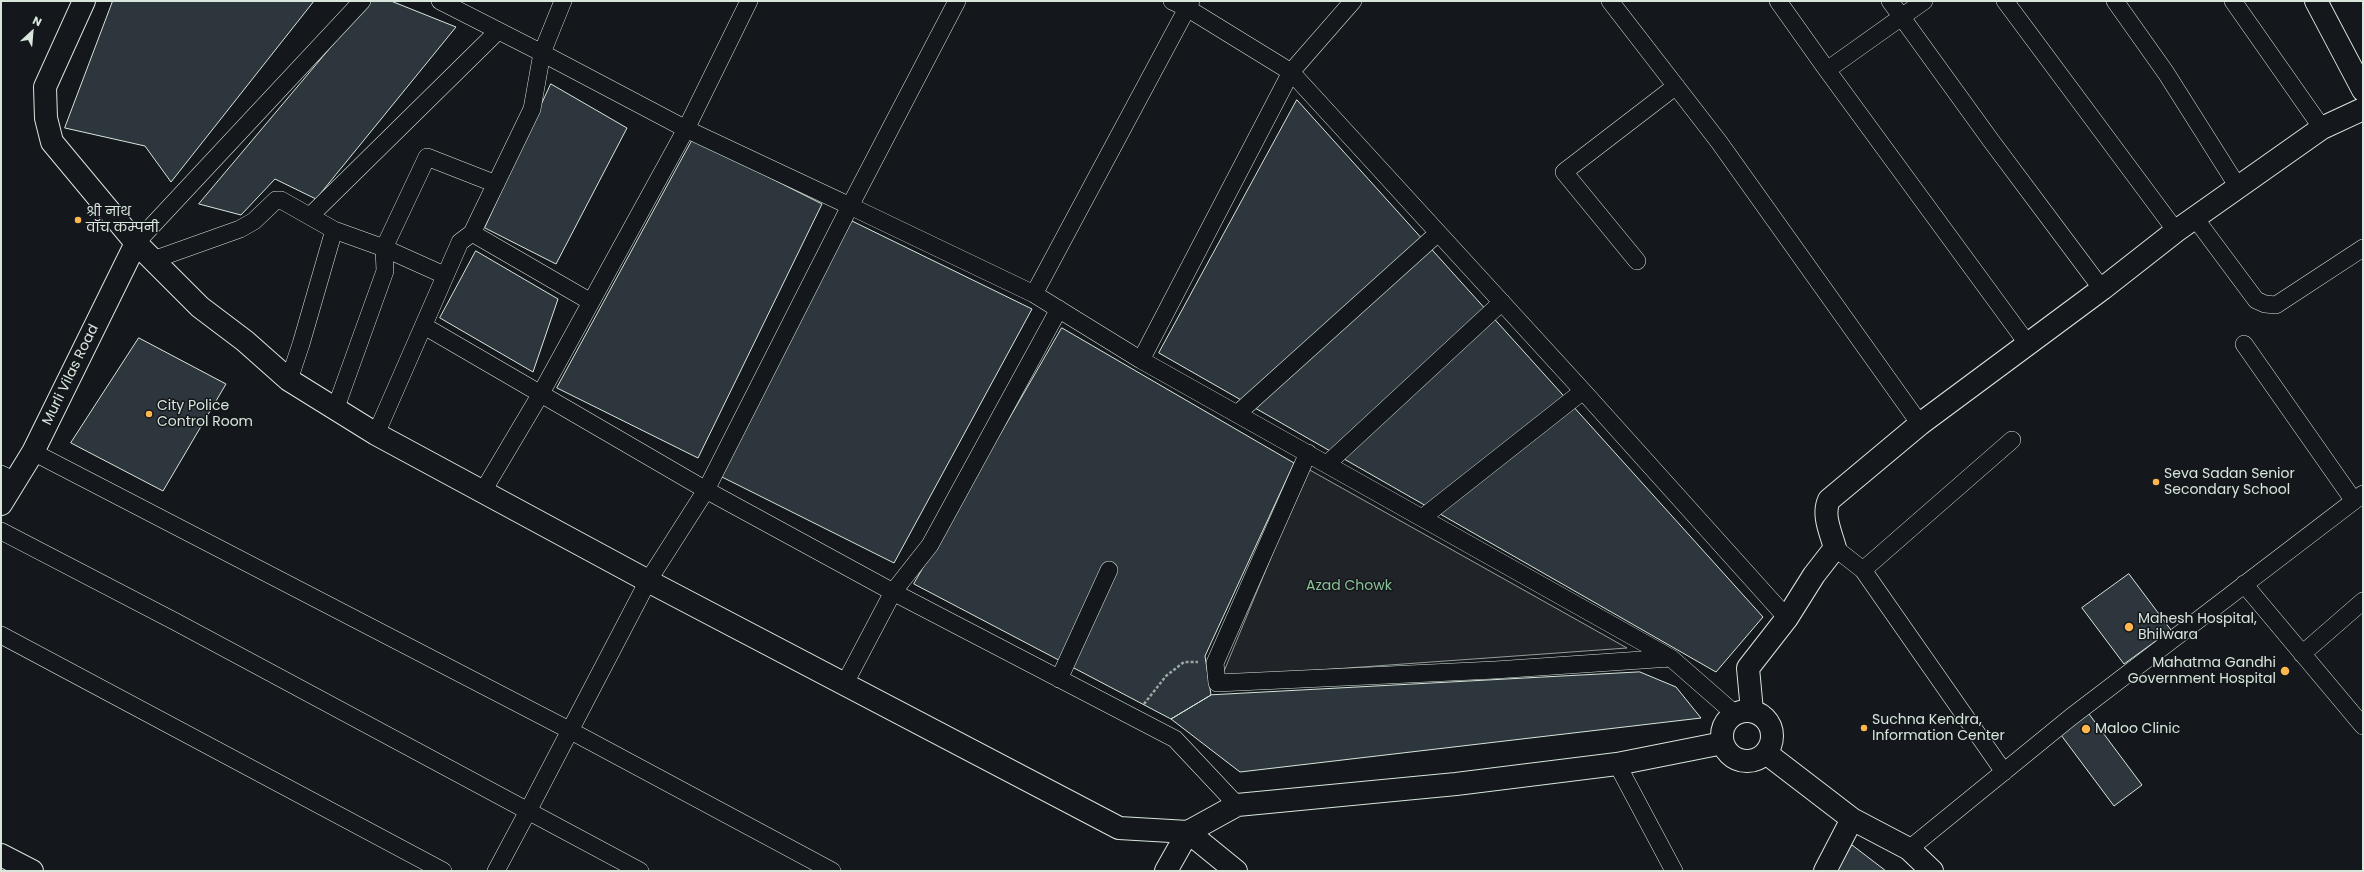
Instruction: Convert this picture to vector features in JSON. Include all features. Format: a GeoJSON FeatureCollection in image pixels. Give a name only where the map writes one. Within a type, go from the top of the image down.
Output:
{"type":"FeatureCollection","features":[{"type":"Feature","properties":{"kind":"street"},"geometry":{"type":"LineString","coordinates":[[84,1],[45,87],[46,118],[52,142],[136,243],[200,307],[245,341],[289,380],[335,410],[376,434],[648,581],[1119,828],[1188,832],[1236,871]]}},
{"type":"Feature","properties":{"kind":"street"},"geometry":{"type":"LineString","coordinates":[[136,243],[362,1]]}},
{"type":"Feature","properties":{"kind":"street"},"geometry":{"type":"LineString","coordinates":[[442,1],[686,129],[1034,294],[1141,360],[1671,658],[1743,713],[1759,714],[1770,725],[1772,739],[1766,753],[1760,758],[1745,761],[1731,755],[1723,743],[1724,727],[1743,713],[1748,668],[1787,618],[1814,575],[1835,548]]}},
{"type":"Feature","properties":{"kind":"street"},"geometry":{"type":"LineString","coordinates":[[376,434],[424,326],[444,275],[460,242],[472,233],[532,109],[542,53],[563,1]]}},
{"type":"Feature","properties":{"kind":"street"},"geometry":{"type":"LineString","coordinates":[[483,491],[540,394],[686,129],[749,1]]}},
{"type":"Feature","properties":{"kind":"street"},"geometry":{"type":"LineString","coordinates":[[496,871],[572,731],[648,581],[706,490],[850,206],[958,1]]}},
{"type":"Feature","properties":{"kind":"street"},"geometry":{"type":"LineString","coordinates":[[1172,1],[1189,4],[1291,72],[1583,391],[1787,618]]}},
{"type":"Feature","properties":{"kind":"street"},"geometry":{"type":"LineString","coordinates":[[1141,360],[1291,72],[1353,1]]}},
{"type":"Feature","properties":{"kind":"street"},"geometry":{"type":"LineString","coordinates":[[1610,1],[1719,142],[1920,424]]}},
{"type":"Feature","properties":{"kind":"street"},"geometry":{"type":"LineString","coordinates":[[1778,1],[2027,343]]}},
{"type":"Feature","properties":{"kind":"street"},"geometry":{"type":"LineString","coordinates":[[1890,1],[2102,289]]}},
{"type":"Feature","properties":{"kind":"street"},"geometry":{"type":"LineString","coordinates":[[1827,70],[1924,1]]}},
{"type":"Feature","properties":{"kind":"street"},"geometry":{"type":"LineString","coordinates":[[2005,1],[2176,231]]}},
{"type":"Feature","properties":{"kind":"street"},"geometry":{"type":"LineString","coordinates":[[2115,1],[2166,74],[2238,187]]}},
{"type":"Feature","properties":{"kind":"street"},"geometry":{"type":"LineString","coordinates":[[2233,1],[2322,128]]}},
{"type":"Feature","properties":{"kind":"street"},"geometry":{"type":"LineString","coordinates":[[2316,1],[2363,90]]}},
{"type":"Feature","properties":{"kind":"street"},"geometry":{"type":"LineString","coordinates":[[1034,294],[1189,4]]}},
{"type":"Feature","properties":{"kind":"street"},"geometry":{"type":"LineString","coordinates":[[310,216],[498,31]]}},
{"type":"Feature","properties":{"kind":"street"},"geometry":{"type":"LineString","coordinates":[[1637,261],[1564,172],[1676,86]]}},
{"type":"Feature","properties":{"kind":"street"},"geometry":{"type":"LineString","coordinates":[[2004,772],[1863,570],[1835,548],[1826,515],[1826,507],[1829,500],[1920,424],[2027,343],[2102,289],[2176,231],[2322,128],[2363,109]]}},
{"type":"Feature","properties":{"kind":"street"},"geometry":{"type":"LineString","coordinates":[[335,410],[385,271],[384,248],[427,157],[496,184]]}},
{"type":"Feature","properties":{"kind":"street"},"geometry":{"type":"LineString","coordinates":[[153,260],[240,229],[254,221],[276,200],[281,200],[334,230],[384,248],[444,275]]}},
{"type":"Feature","properties":{"kind":"street"},"geometry":{"type":"LineString","coordinates":[[2195,218],[2256,300],[2264,304],[2276,305],[2363,248]]}},
{"type":"Feature","properties":{"kind":"street"},"geometry":{"type":"LineString","coordinates":[[289,380],[302,344],[334,230]]}},
{"type":"Feature","properties":{"kind":"street"},"geometry":{"type":"LineString","coordinates":[[472,233],[591,302]]}},
{"type":"Feature","properties":{"kind":"street"},"geometry":{"type":"LineString","coordinates":[[1237,414],[1438,233]]}},
{"type":"Feature","properties":{"kind":"street","name":"Murli Vilas Road"},"geometry":{"type":"LineString","coordinates":[[1,504],[8,478],[33,452],[136,243]]}},
{"type":"Feature","properties":{"kind":"street"},"geometry":{"type":"LineString","coordinates":[[1327,464],[1502,302]]}},
{"type":"Feature","properties":{"kind":"street"},"geometry":{"type":"LineString","coordinates":[[844,685],[893,592],[930,545],[1059,309]]}},
{"type":"Feature","properties":{"kind":"street"},"geometry":{"type":"LineString","coordinates":[[424,326],[706,490],[893,592],[1174,739],[1237,805]]}},
{"type":"Feature","properties":{"kind":"street"},"geometry":{"type":"LineString","coordinates":[[1909,849],[2071,717],[2358,498],[2244,344]]}},
{"type":"Feature","properties":{"kind":"street"},"geometry":{"type":"LineString","coordinates":[[1422,518],[1583,391]]}},
{"type":"Feature","properties":{"kind":"street"},"geometry":{"type":"LineString","coordinates":[[1863,570],[2012,440]]}},
{"type":"Feature","properties":{"kind":"street"},"geometry":{"type":"LineString","coordinates":[[33,452],[572,731],[832,871]]}},
{"type":"Feature","properties":{"kind":"street"},"geometry":{"type":"LineString","coordinates":[[1308,453],[1215,663],[1217,683],[1495,670],[1671,658]]}},
{"type":"Feature","properties":{"kind":"street"},"geometry":{"type":"LineString","coordinates":[[1,531],[176,622],[640,871]]}},
{"type":"Feature","properties":{"kind":"street"},"geometry":{"type":"LineString","coordinates":[[1059,679],[1108,570]]}},
{"type":"Feature","properties":{"kind":"street"},"geometry":{"type":"LineString","coordinates":[[2244,584],[2363,726]]}},
{"type":"Feature","properties":{"kind":"street"},"geometry":{"type":"LineString","coordinates":[[2302,654],[2363,601]]}},
{"type":"Feature","properties":{"kind":"street"},"geometry":{"type":"LineString","coordinates":[[1,635],[443,871]]}},
{"type":"Feature","properties":{"kind":"street"},"geometry":{"type":"LineString","coordinates":[[1166,871],[1188,832],[1237,805],[1456,784],[1617,764],[1723,743]]}},
{"type":"Feature","properties":{"kind":"street"},"geometry":{"type":"LineString","coordinates":[[1766,753],[1852,819],[1909,849],[1932,871]]}},
{"type":"Feature","properties":{"kind":"street"},"geometry":{"type":"LineString","coordinates":[[1617,764],[1674,871]]}},
{"type":"Feature","properties":{"kind":"street"},"geometry":{"type":"LineString","coordinates":[[1825,871],[1852,819]]}},
{"type":"Feature","properties":{"kind":"street"},"geometry":{"type":"LineString","coordinates":[[1,855],[32,871]]}},
{"type":"Feature","properties":{"kind":"path"},"geometry":{"type":"LineString","coordinates":[[1135,718],[1166,676],[1184,662],[1215,663]]}},
{"type":"Feature","properties":{"kind":"green space","name":"Azad Chowk"},"geometry":{"type":"Polygon","coordinates":[[[1308,469],[1627,648],[1222,677],[1308,469]]]}},
{"type":"Feature","properties":{"kind":"building"},"geometry":{"type":"Polygon","coordinates":[[[113,1],[314,1],[171,182],[145,146],[65,128],[113,1]]]}},
{"type":"Feature","properties":{"kind":"building"},"geometry":{"type":"Polygon","coordinates":[[[370,1],[391,1],[456,27],[316,199],[275,179],[241,215],[199,204],[370,1]]]}},
{"type":"Feature","properties":{"kind":"building"},"geometry":{"type":"Polygon","coordinates":[[[551,84],[627,128],[556,264],[485,228],[551,84]]]}},
{"type":"Feature","properties":{"kind":"building"},"geometry":{"type":"Polygon","coordinates":[[[1297,100],[1763,617],[1716,672],[1159,353],[1297,100]]]}},
{"type":"Feature","properties":{"kind":"building"},"geometry":{"type":"Polygon","coordinates":[[[693,139],[822,204],[698,458],[557,388],[693,139]]]}},
{"type":"Feature","properties":{"kind":"building"},"geometry":{"type":"Polygon","coordinates":[[[852,221],[1032,309],[894,563],[720,476],[852,221]]]}},
{"type":"Feature","properties":{"kind":"building"},"geometry":{"type":"Polygon","coordinates":[[[476,251],[558,299],[533,372],[440,318],[476,251]]]}},
{"type":"Feature","properties":{"kind":"building"},"geometry":{"type":"Polygon","coordinates":[[[1062,328],[1294,463],[1205,656],[1211,695],[1171,719],[914,584],[1062,328]]]}},
{"type":"Feature","properties":{"kind":"building","name":"City Police Control Room"},"geometry":{"type":"Polygon","coordinates":[[[139,338],[226,384],[163,491],[71,443],[139,338]]]}},
{"type":"Feature","properties":{"kind":"building"},"geometry":{"type":"Polygon","coordinates":[[[2129,574],[2171,630],[2124,664],[2082,608],[2129,574]]]}},
{"type":"Feature","properties":{"kind":"building"},"geometry":{"type":"Polygon","coordinates":[[[1640,672],[1676,687],[1701,718],[1240,772],[1171,719],[1211,695],[1640,672]]]}},
{"type":"Feature","properties":{"kind":"building"},"geometry":{"type":"Polygon","coordinates":[[[2086,710],[2142,785],[2114,806],[2058,731],[2086,710]]]}},
{"type":"Feature","properties":{"kind":"building"},"geometry":{"type":"Polygon","coordinates":[[[1852,845],[1886,871],[1837,871],[1852,845]]]}},
{"type":"Feature","properties":{"kind":"place","name":"श्री नाथ वॉच कम्पनी"},"geometry":{"type":"Point","coordinates":[78,220]}},
{"type":"Feature","properties":{"kind":"place","name":"City Police Control Room"},"geometry":{"type":"Point","coordinates":[149,414]}},
{"type":"Feature","properties":{"kind":"place","name":"Seva Sadan Senior Secondary School"},"geometry":{"type":"Point","coordinates":[2156,482]}},
{"type":"Feature","properties":{"kind":"place","name":"Mahesh Hospital, Bhilwara"},"geometry":{"type":"Point","coordinates":[2129,627]}},
{"type":"Feature","properties":{"kind":"place","name":"Mahatma Gandhi Government Hospital"},"geometry":{"type":"Point","coordinates":[2285,671]}},
{"type":"Feature","properties":{"kind":"place","name":"Suchna Kendra, Information Center"},"geometry":{"type":"Point","coordinates":[1864,728]}},
{"type":"Feature","properties":{"kind":"place","name":"Maloo Clinic"},"geometry":{"type":"Point","coordinates":[2086,729]}}]}
